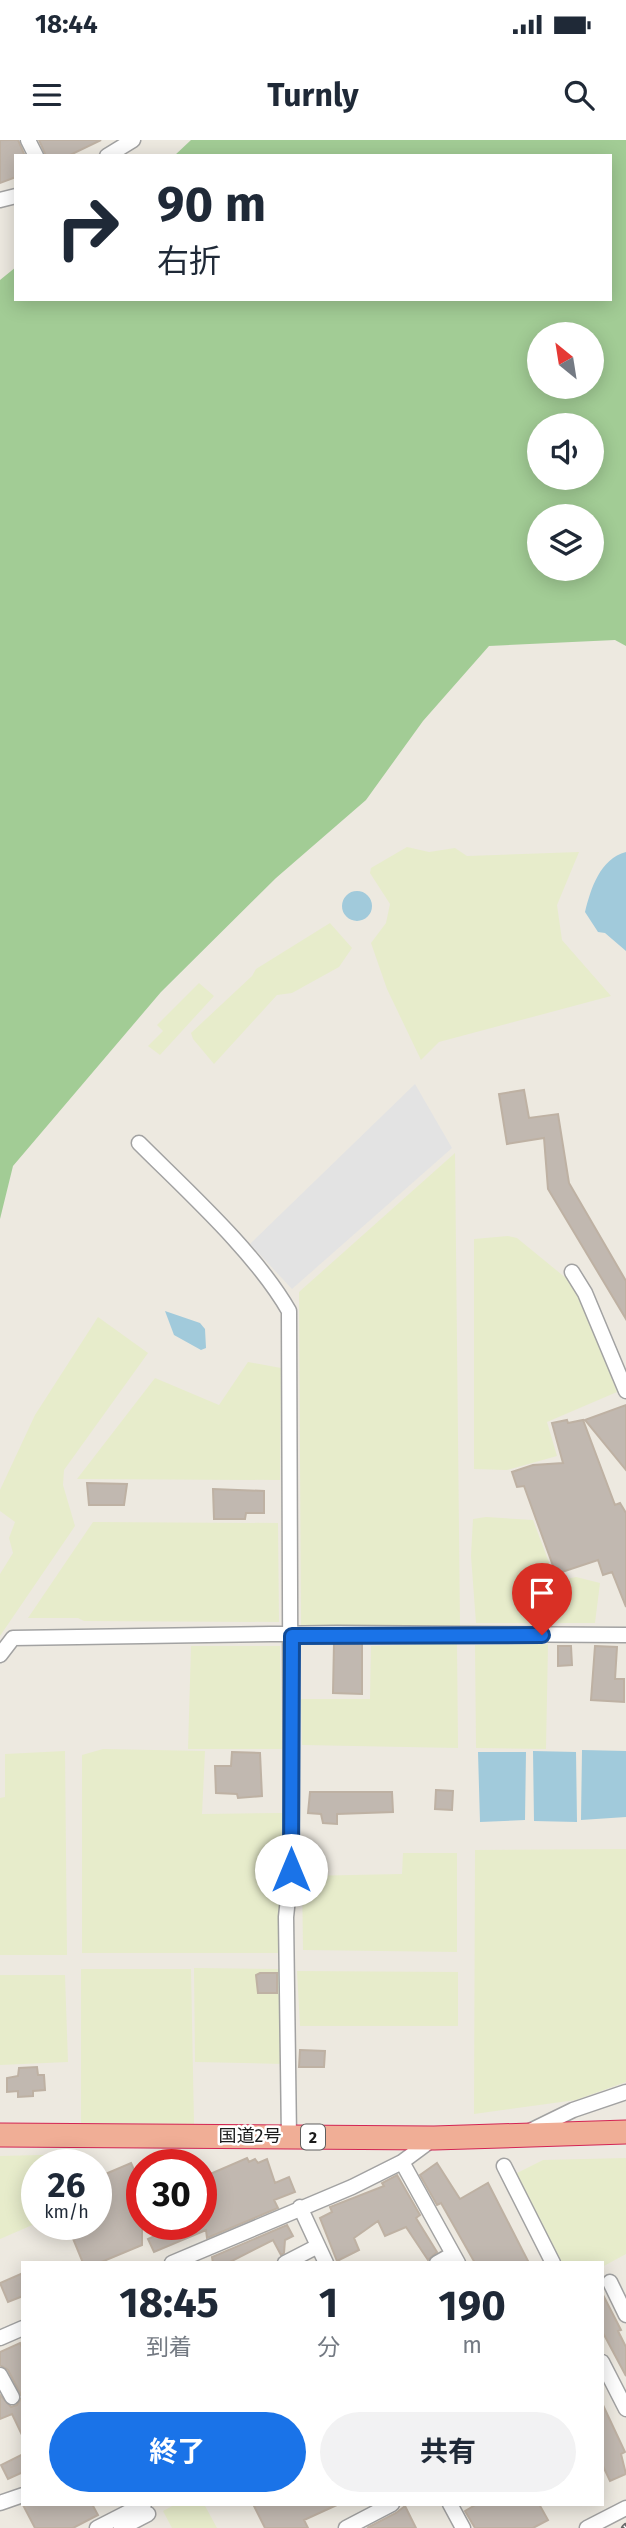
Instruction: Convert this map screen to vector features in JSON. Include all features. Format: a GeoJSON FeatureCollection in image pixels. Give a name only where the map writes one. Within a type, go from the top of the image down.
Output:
{"type":"FeatureCollection","features":[{"type":"Feature","properties":{"kind":"highway","name":"国道2号"},"geometry":{"type":"LineString","coordinates":[[0,2136],[434,2138],[626,2132]]}},
{"type":"Feature","properties":{"kind":"street"},"geometry":{"type":"LineString","coordinates":[[111,149],[133,140]]}},
{"type":"Feature","properties":{"kind":"street"},"geometry":{"type":"LineString","coordinates":[[139,1143],[211,1215],[278,1292],[289,1311],[292,1636],[291,1870],[286,1917],[289,2137]]}},
{"type":"Feature","properties":{"kind":"street"},"geometry":{"type":"LineString","coordinates":[[572,1272],[585,1293],[626,1391]]}},
{"type":"Feature","properties":{"kind":"street"},"geometry":{"type":"LineString","coordinates":[[0,1655],[13,1638],[626,1634]]}},
{"type":"Feature","properties":{"kind":"street"},"geometry":{"type":"LineString","coordinates":[[519,2136],[573,2110],[626,2092]]}},
{"type":"Feature","properties":{"kind":"street"},"geometry":{"type":"LineString","coordinates":[[192,2259],[402,2162],[434,2138]]}},
{"type":"Feature","properties":{"kind":"street"},"geometry":{"type":"LineString","coordinates":[[402,2162],[456,2258]]}},
{"type":"Feature","properties":{"kind":"street"},"geometry":{"type":"LineString","coordinates":[[504,2166],[552,2261]]}},
{"type":"Feature","properties":{"kind":"street"},"geometry":{"type":"LineString","coordinates":[[503,2200],[517,2193]]}},
{"type":"Feature","properties":{"kind":"street"},"geometry":{"type":"LineString","coordinates":[[300,2207],[325,2261]]}},
{"type":"Feature","properties":{"kind":"street"},"geometry":{"type":"LineString","coordinates":[[289,2261],[318,2246]]}},
{"type":"Feature","properties":{"kind":"street"},"geometry":{"type":"LineString","coordinates":[[610,2282],[626,2315]]}},
{"type":"Feature","properties":{"kind":"street"},"geometry":{"type":"LineString","coordinates":[[0,2338],[21,2329]]}},
{"type":"Feature","properties":{"kind":"street"},"geometry":{"type":"LineString","coordinates":[[604,2366],[626,2409]]}},
{"type":"Feature","properties":{"kind":"street"},"geometry":{"type":"LineString","coordinates":[[0,2375],[12,2397]]}},
{"type":"Feature","properties":{"kind":"street"},"geometry":{"type":"LineString","coordinates":[[0,2503],[21,2496]]}},
{"type":"Feature","properties":{"kind":"street"},"geometry":{"type":"LineString","coordinates":[[108,2506],[118,2523]]}},
{"type":"Feature","properties":{"kind":"street"},"geometry":{"type":"LineString","coordinates":[[346,2528],[388,2506]]}},
{"type":"Feature","properties":{"kind":"street"},"geometry":{"type":"LineString","coordinates":[[451,2506],[463,2528]]}},
{"type":"Feature","properties":{"kind":"street"},"geometry":{"type":"LineString","coordinates":[[587,2528],[626,2508]]}},
{"type":"Feature","properties":{"kind":"street"},"geometry":{"type":"LineString","coordinates":[[97,2528],[118,2523],[146,2509]]}},
{"type":"Feature","properties":{"kind":"green space"},"geometry":{"type":"Polygon","coordinates":[[[191,140],[626,140],[626,646],[615,640],[489,646],[423,721],[366,800],[276,878],[161,992],[13,1166],[0,1219],[0,280],[14,269],[14,301],[612,301],[612,154],[176,154],[191,140]]]}},
{"type":"Feature","properties":{"kind":"green space"},"geometry":{"type":"Polygon","coordinates":[[[407,847],[429,852],[455,848],[467,856],[579,852],[557,905],[562,940],[611,996],[439,1042],[421,1060],[387,989],[371,943],[386,923],[390,904],[370,873],[371,868],[407,847]]]}},
{"type":"Feature","properties":{"kind":"green space"},"geometry":{"type":"Polygon","coordinates":[[[330,923],[352,948],[339,967],[292,993],[277,995],[214,1064],[191,1033],[252,976],[256,969],[330,923]]]}},
{"type":"Feature","properties":{"kind":"green space"},"geometry":{"type":"Polygon","coordinates":[[[199,983],[214,996],[160,1055],[148,1046],[163,1031],[157,1025],[199,983]]]}},
{"type":"Feature","properties":{"kind":"green space"},"geometry":{"type":"Polygon","coordinates":[[[455,1153],[460,1626],[301,1626],[299,1292],[455,1153]]]}},
{"type":"Feature","properties":{"kind":"green space"},"geometry":{"type":"Polygon","coordinates":[[[508,1236],[517,1238],[572,1283],[580,1295],[617,1392],[547,1422],[557,1456],[507,1470],[474,1469],[474,1239],[508,1236]]]}},
{"type":"Feature","properties":{"kind":"green space"},"geometry":{"type":"Polygon","coordinates":[[[98,1317],[148,1353],[64,1470],[63,1485],[75,1526],[0,1636],[0,1574],[13,1553],[9,1538],[15,1522],[0,1511],[0,1490],[35,1415],[98,1317]]]}},
{"type":"Feature","properties":{"kind":"green space"},"geometry":{"type":"Polygon","coordinates":[[[248,1362],[281,1368],[280,1480],[77,1479],[155,1378],[219,1405],[248,1362]]]}},
{"type":"Feature","properties":{"kind":"green space"},"geometry":{"type":"Polygon","coordinates":[[[486,1517],[533,1520],[556,1581],[576,1577],[600,1583],[595,1623],[476,1623],[471,1556],[473,1519],[486,1517]]]}},
{"type":"Feature","properties":{"kind":"green space"},"geometry":{"type":"Polygon","coordinates":[[[93,1522],[278,1523],[279,1622],[84,1621],[78,1618],[28,1618],[93,1522]]]}},
{"type":"Feature","properties":{"kind":"green space"},"geometry":{"type":"Polygon","coordinates":[[[457,1643],[458,1748],[302,1745],[301,1699],[370,1699],[371,1646],[457,1643]]]}},
{"type":"Feature","properties":{"kind":"green space"},"geometry":{"type":"Polygon","coordinates":[[[548,1644],[546,1749],[476,1748],[475,1645],[548,1644]]]}},
{"type":"Feature","properties":{"kind":"green space"},"geometry":{"type":"Polygon","coordinates":[[[191,1646],[280,1646],[282,1749],[188,1749],[191,1646]]]}},
{"type":"Feature","properties":{"kind":"green space"},"geometry":{"type":"Polygon","coordinates":[[[103,1749],[205,1751],[202,1814],[283,1813],[283,1953],[82,1953],[82,1755],[103,1749]]]}},
{"type":"Feature","properties":{"kind":"green space"},"geometry":{"type":"Polygon","coordinates":[[[65,1751],[67,1955],[0,1955],[0,1798],[5,1797],[5,1754],[65,1751]]]}},
{"type":"Feature","properties":{"kind":"green space"},"geometry":{"type":"Polygon","coordinates":[[[626,1849],[626,2082],[576,2100],[474,2114],[475,1850],[626,1849]]]}},
{"type":"Feature","properties":{"kind":"green space"},"geometry":{"type":"Polygon","coordinates":[[[403,1853],[457,1853],[457,1952],[303,1950],[302,1876],[402,1874],[403,1853]]]}},
{"type":"Feature","properties":{"kind":"green space"},"geometry":{"type":"Polygon","coordinates":[[[194,1968],[283,1969],[284,2064],[195,2062],[194,1968]]]}},
{"type":"Feature","properties":{"kind":"green space"},"geometry":{"type":"Polygon","coordinates":[[[81,1969],[191,1969],[194,2124],[81,2123],[81,1969]]]}},
{"type":"Feature","properties":{"kind":"green space"},"geometry":{"type":"Polygon","coordinates":[[[297,1971],[458,1972],[458,2026],[300,2026],[297,1971]]]}},
{"type":"Feature","properties":{"kind":"green space"},"geometry":{"type":"Polygon","coordinates":[[[0,1975],[65,1975],[68,2062],[0,2065],[0,1975]]]}},
{"type":"Feature","properties":{"kind":"green space"},"geometry":{"type":"Polygon","coordinates":[[[21,2155],[21,2230],[0,2239],[0,2156],[21,2155]]]}},
{"type":"Feature","properties":{"kind":"green space"},"geometry":{"type":"Polygon","coordinates":[[[626,2158],[626,2254],[604,2266],[604,2261],[561,2261],[515,2174],[543,2160],[626,2158]]]}},
{"type":"Feature","properties":{"kind":"green space"},"geometry":{"type":"Polygon","coordinates":[[[172,2506],[205,2506],[217,2528],[172,2528],[163,2511],[172,2506]]]}},
{"type":"Feature","properties":{"kind":"shaded area"},"geometry":{"type":"Polygon","coordinates":[[[415,1084],[452,1148],[292,1289],[250,1244],[415,1084]]]}},
{"type":"Feature","properties":{"kind":"water"},"geometry":{"type":"Polygon","coordinates":[[[626,852],[626,951],[605,933],[598,932],[585,912],[590,893],[603,868],[609,861],[626,852]]]}},
{"type":"Feature","properties":{"kind":"water"},"geometry":{"type":"Polygon","coordinates":[[[357,891],[368,895],[372,906],[368,917],[357,921],[346,917],[342,906],[346,895],[357,891]]]}},
{"type":"Feature","properties":{"kind":"water"},"geometry":{"type":"Polygon","coordinates":[[[165,1311],[200,1323],[205,1329],[206,1348],[201,1350],[174,1335],[165,1311]]]}},
{"type":"Feature","properties":{"kind":"water"},"geometry":{"type":"Polygon","coordinates":[[[582,1750],[626,1751],[626,1817],[581,1820],[582,1750]]]}},
{"type":"Feature","properties":{"kind":"water"},"geometry":{"type":"Polygon","coordinates":[[[533,1751],[576,1752],[577,1822],[534,1821],[533,1751]]]}},
{"type":"Feature","properties":{"kind":"water"},"geometry":{"type":"Polygon","coordinates":[[[478,1752],[526,1752],[525,1820],[480,1822],[478,1752]]]}},
{"type":"Feature","properties":{"kind":"building"},"geometry":{"type":"Polygon","coordinates":[[[0,140],[18,140],[24,154],[14,154],[14,178],[0,183],[0,140]]]}},
{"type":"Feature","properties":{"kind":"building"},"geometry":{"type":"Polygon","coordinates":[[[39,140],[101,140],[72,154],[45,154],[39,140]]]}},
{"type":"Feature","properties":{"kind":"building"},"geometry":{"type":"Polygon","coordinates":[[[524,1090],[529,1118],[558,1114],[569,1183],[626,1281],[626,1319],[548,1189],[544,1138],[507,1144],[499,1094],[524,1090]]]}},
{"type":"Feature","properties":{"kind":"building"},"geometry":{"type":"Polygon","coordinates":[[[626,1405],[626,1470],[585,1420],[626,1405]]]}},
{"type":"Feature","properties":{"kind":"building"},"geometry":{"type":"Polygon","coordinates":[[[567,1420],[568,1423],[583,1420],[615,1505],[620,1503],[626,1513],[626,1607],[612,1572],[603,1575],[598,1560],[556,1574],[524,1486],[517,1487],[512,1472],[533,1465],[563,1463],[552,1423],[567,1420]]]}},
{"type":"Feature","properties":{"kind":"building"},"geometry":{"type":"Polygon","coordinates":[[[87,1483],[127,1484],[124,1505],[89,1505],[87,1483]]]}},
{"type":"Feature","properties":{"kind":"building"},"geometry":{"type":"Polygon","coordinates":[[[213,1489],[264,1491],[264,1513],[246,1513],[245,1519],[214,1519],[213,1489]]]}},
{"type":"Feature","properties":{"kind":"building"},"geometry":{"type":"Polygon","coordinates":[[[334,1643],[362,1643],[362,1694],[333,1693],[334,1643]]]}},
{"type":"Feature","properties":{"kind":"building"},"geometry":{"type":"Polygon","coordinates":[[[558,1646],[571,1646],[572,1665],[558,1666],[558,1646]]]}},
{"type":"Feature","properties":{"kind":"building"},"geometry":{"type":"Polygon","coordinates":[[[595,1646],[617,1647],[615,1679],[624,1679],[624,1702],[591,1700],[595,1646]]]}},
{"type":"Feature","properties":{"kind":"building"},"geometry":{"type":"Polygon","coordinates":[[[232,1752],[260,1753],[262,1796],[238,1798],[237,1794],[216,1793],[215,1766],[231,1766],[232,1752]]]}},
{"type":"Feature","properties":{"kind":"building"},"geometry":{"type":"Polygon","coordinates":[[[436,1790],[453,1791],[452,1810],[435,1809],[436,1790]]]}},
{"type":"Feature","properties":{"kind":"building"},"geometry":{"type":"Polygon","coordinates":[[[310,1792],[392,1792],[393,1812],[337,1814],[337,1824],[323,1823],[321,1814],[308,1813],[310,1792]]]}},
{"type":"Feature","properties":{"kind":"building"},"geometry":{"type":"Polygon","coordinates":[[[277,1973],[277,1993],[258,1993],[256,1975],[277,1973]]]}},
{"type":"Feature","properties":{"kind":"building"},"geometry":{"type":"Polygon","coordinates":[[[300,2050],[325,2051],[324,2067],[299,2067],[300,2050]]]}},
{"type":"Feature","properties":{"kind":"building"},"geometry":{"type":"Polygon","coordinates":[[[37,2067],[38,2075],[44,2075],[45,2090],[33,2091],[33,2096],[18,2097],[18,2091],[7,2092],[7,2078],[18,2076],[19,2068],[37,2067]]]}},
{"type":"Feature","properties":{"kind":"building"},"geometry":{"type":"Polygon","coordinates":[[[247,2158],[249,2162],[255,2159],[258,2163],[267,2159],[275,2183],[289,2177],[295,2192],[274,2200],[278,2208],[217,2234],[217,2171],[247,2158]]]}},
{"type":"Feature","properties":{"kind":"building"},"geometry":{"type":"Polygon","coordinates":[[[437,2163],[460,2199],[488,2183],[528,2261],[474,2261],[441,2203],[437,2205],[420,2175],[437,2163]]]}},
{"type":"Feature","properties":{"kind":"building"},"geometry":{"type":"Polygon","coordinates":[[[126,2165],[126,2240],[142,2240],[142,2245],[104,2261],[82,2261],[74,2240],[112,2240],[112,2171],[126,2165]]]}},
{"type":"Feature","properties":{"kind":"building"},"geometry":{"type":"Polygon","coordinates":[[[397,2175],[420,2215],[416,2218],[437,2252],[428,2260],[406,2227],[385,2236],[378,2221],[354,2238],[359,2250],[337,2261],[320,2218],[332,2212],[330,2207],[384,2186],[382,2183],[397,2175]]]}},
{"type":"Feature","properties":{"kind":"building"},"geometry":{"type":"Polygon","coordinates":[[[287,2225],[293,2236],[285,2240],[284,2253],[281,2255],[273,2240],[232,2261],[213,2261],[212,2257],[287,2225]]]}},
{"type":"Feature","properties":{"kind":"building"},"geometry":{"type":"Polygon","coordinates":[[[148,2240],[182,2240],[154,2252],[148,2240]]]}},
{"type":"Feature","properties":{"kind":"building"},"geometry":{"type":"Polygon","coordinates":[[[21,2274],[21,2297],[8,2302],[0,2283],[21,2274]]]}},
{"type":"Feature","properties":{"kind":"building"},"geometry":{"type":"Polygon","coordinates":[[[604,2297],[621,2330],[618,2331],[626,2347],[626,2376],[604,2335],[604,2297]]]}},
{"type":"Feature","properties":{"kind":"building"},"geometry":{"type":"Polygon","coordinates":[[[20,2343],[21,2395],[8,2370],[0,2365],[0,2352],[20,2343]]]}},
{"type":"Feature","properties":{"kind":"building"},"geometry":{"type":"Polygon","coordinates":[[[0,2395],[11,2407],[17,2405],[21,2399],[21,2433],[12,2414],[0,2419],[0,2395]]]}},
{"type":"Feature","properties":{"kind":"building"},"geometry":{"type":"Polygon","coordinates":[[[604,2407],[625,2452],[621,2454],[626,2474],[610,2481],[604,2468],[604,2407]]]}},
{"type":"Feature","properties":{"kind":"building"},"geometry":{"type":"Polygon","coordinates":[[[21,2455],[21,2473],[8,2479],[1,2465],[21,2455]]]}},
{"type":"Feature","properties":{"kind":"building"},"geometry":{"type":"Polygon","coordinates":[[[24,2506],[93,2506],[98,2515],[73,2528],[35,2528],[24,2506]]]}},
{"type":"Feature","properties":{"kind":"building"},"geometry":{"type":"Polygon","coordinates":[[[254,2506],[335,2506],[304,2520],[308,2528],[265,2528],[254,2506]]]}},
{"type":"Feature","properties":{"kind":"building"},"geometry":{"type":"Polygon","coordinates":[[[405,2506],[416,2528],[367,2528],[396,2513],[405,2506]]]}},
{"type":"Feature","properties":{"kind":"building"},"geometry":{"type":"Polygon","coordinates":[[[474,2506],[540,2506],[548,2520],[533,2528],[475,2528],[465,2511],[474,2506]]]}},
{"type":"Feature","properties":{"kind":"route"},"geometry":{"type":"LineString","coordinates":[[291,1870],[292,1636],[337,1633],[542,1635]]}}]}
